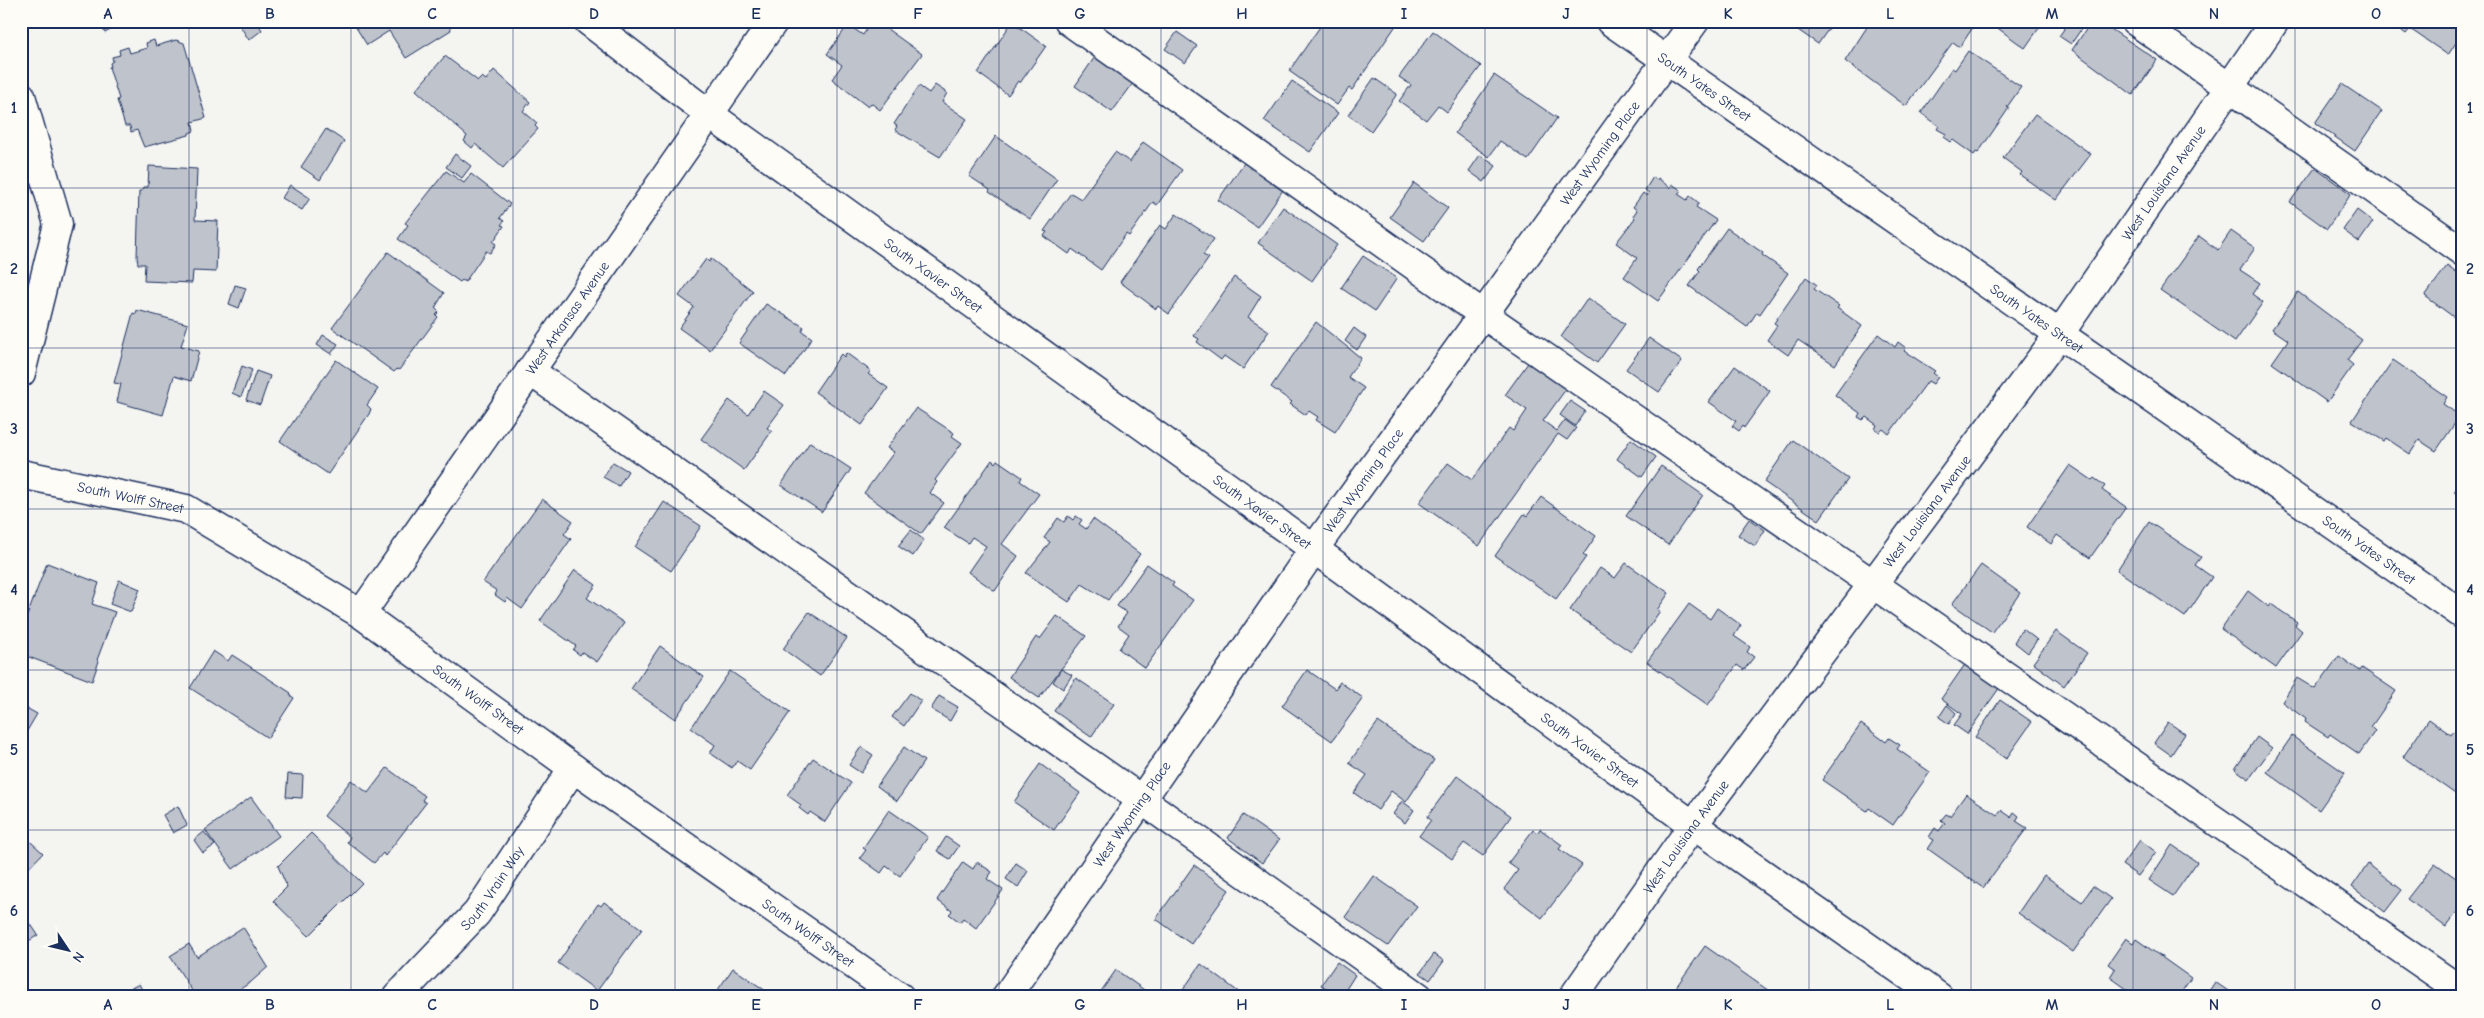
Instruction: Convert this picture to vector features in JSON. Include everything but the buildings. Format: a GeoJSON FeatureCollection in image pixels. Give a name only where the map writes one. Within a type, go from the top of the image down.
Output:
{"type":"FeatureCollection","features":[{"type":"Feature","properties":{"kind":"street","name":"South Xavier Street"},"geometry":{"type":"LineString","coordinates":[[588,21],[709,114],[1694,825],[1939,997]]}},
{"type":"Feature","properties":{"kind":"street","name":"West Arkansas Avenue"},"geometry":{"type":"LineString","coordinates":[[361,614],[774,21]]}},
{"type":"Feature","properties":{"kind":"street"},"geometry":{"type":"LineString","coordinates":[[1069,21],[1484,314],[2463,992]]}},
{"type":"Feature","properties":{"kind":"street","name":"South Yates Street"},"geometry":{"type":"LineString","coordinates":[[1610,21],[2060,332],[2463,615]]}},
{"type":"Feature","properties":{"kind":"street","name":"West Wyoming Place"},"geometry":{"type":"LineString","coordinates":[[1006,997],[1314,549],[1695,21]]}},
{"type":"Feature","properties":{"kind":"street"},"geometry":{"type":"LineString","coordinates":[[2135,21],[2463,252]]}},
{"type":"Feature","properties":{"kind":"street","name":"West Louisiana Avenue"},"geometry":{"type":"LineString","coordinates":[[1574,997],[1694,825],[2060,332],[2275,21]]}},
{"type":"Feature","properties":{"kind":"street"},"geometry":{"type":"LineString","coordinates":[[21,96],[58,224],[21,373]]}},
{"type":"Feature","properties":{"kind":"street"},"geometry":{"type":"LineString","coordinates":[[530,371],[1142,800],[1419,997]]}},
{"type":"Feature","properties":{"kind":"street","name":"South Wolff Street"},"geometry":{"type":"LineString","coordinates":[[21,474],[186,510],[361,614],[573,768],[900,997]]}},
{"type":"Feature","properties":{"kind":"street","name":"South Vrain Way"},"geometry":{"type":"LineString","coordinates":[[397,997],[477,913],[573,768]]}}]}
